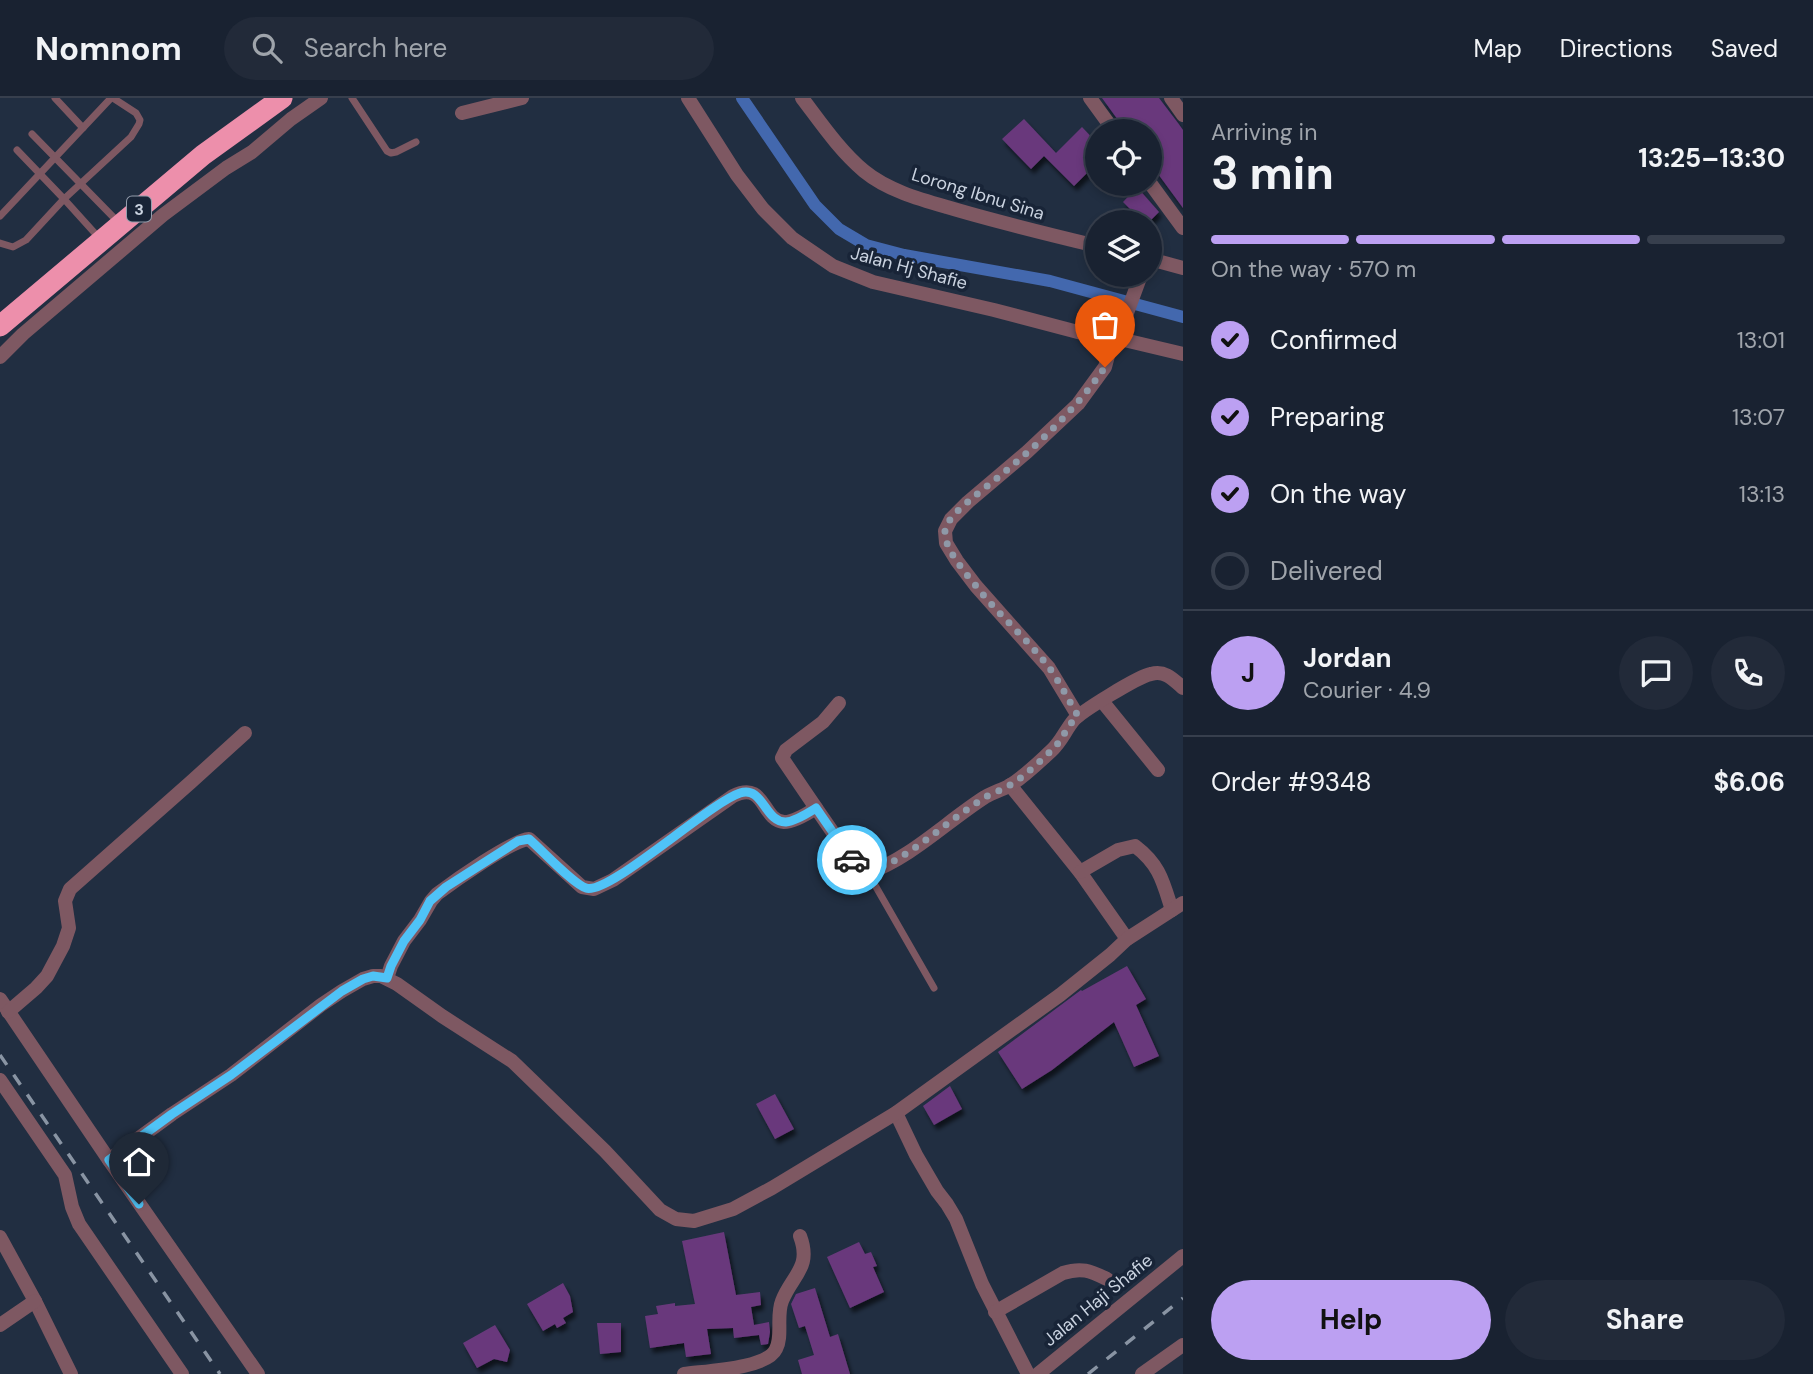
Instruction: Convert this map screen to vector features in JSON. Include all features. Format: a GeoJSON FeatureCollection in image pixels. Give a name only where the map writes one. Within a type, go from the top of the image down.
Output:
{"type":"FeatureCollection","features":[{"type":"Feature","properties":{"kind":"highway","name":"3"},"geometry":{"type":"LineString","coordinates":[[0,326],[203,155],[282,98]]}},
{"type":"Feature","properties":{"kind":"street"},"geometry":{"type":"LineString","coordinates":[[0,357],[23,334],[163,215],[252,152],[321,98]]}},
{"type":"Feature","properties":{"kind":"street"},"geometry":{"type":"LineString","coordinates":[[462,113],[522,98]]}},
{"type":"Feature","properties":{"kind":"street","name":"Jalan Hj Shafie"},"geometry":{"type":"LineString","coordinates":[[688,98],[713,139],[763,209],[781,229],[846,273],[873,282],[1183,354]]}},
{"type":"Feature","properties":{"kind":"street","name":"Lorong Ibnu Sina"},"geometry":{"type":"LineString","coordinates":[[802,98],[856,164],[885,184],[918,198],[994,221],[1085,243]]}},
{"type":"Feature","properties":{"kind":"street"},"geometry":{"type":"LineString","coordinates":[[1090,98],[1105,119]]}},
{"type":"Feature","properties":{"kind":"street"},"geometry":{"type":"LineString","coordinates":[[1171,98],[1183,115]]}},
{"type":"Feature","properties":{"kind":"street"},"geometry":{"type":"LineString","coordinates":[[251,119],[264,141]]}},
{"type":"Feature","properties":{"kind":"street"},"geometry":{"type":"LineString","coordinates":[[1161,196],[1180,220]]}},
{"type":"Feature","properties":{"kind":"street"},"geometry":{"type":"LineString","coordinates":[[1162,262],[1183,268]]}},
{"type":"Feature","properties":{"kind":"street"},"geometry":{"type":"LineString","coordinates":[[1078,716],[1049,668],[957,561],[946,542],[945,531],[951,519],[968,502],[1078,404],[1105,367],[1137,287]]}},
{"type":"Feature","properties":{"kind":"street"},"geometry":{"type":"LineString","coordinates":[[839,703],[822,722],[786,750],[782,758],[856,866],[868,873],[878,870],[931,837],[986,796],[1010,785],[1060,742],[1073,720],[1125,686],[1150,674],[1166,674],[1183,688]]}},
{"type":"Feature","properties":{"kind":"street"},"geometry":{"type":"LineString","coordinates":[[1102,701],[1158,770]]}},
{"type":"Feature","properties":{"kind":"street"},"geometry":{"type":"LineString","coordinates":[[244,733],[70,889],[65,901],[69,928],[47,976],[36,988],[4,1005],[258,1374]]}},
{"type":"Feature","properties":{"kind":"street"},"geometry":{"type":"LineString","coordinates":[[1010,785],[1080,872],[1127,939]]}},
{"type":"Feature","properties":{"kind":"street"},"geometry":{"type":"LineString","coordinates":[[387,978],[404,941],[430,901],[504,849],[524,839],[529,839],[538,846],[582,887],[594,889],[613,880],[742,792],[752,792],[779,821],[792,820],[816,808]]}},
{"type":"Feature","properties":{"kind":"street"},"geometry":{"type":"LineString","coordinates":[[109,1160],[231,1075],[342,991],[373,976],[387,978],[512,1061],[605,1151],[660,1210],[668,1216],[694,1221],[733,1209],[896,1113],[1060,995],[1127,939],[1177,906],[1158,868],[1135,846],[1118,849],[1080,872]]}},
{"type":"Feature","properties":{"kind":"street"},"geometry":{"type":"LineString","coordinates":[[0,1080],[65,1175],[72,1208],[79,1224],[182,1374]]}},
{"type":"Feature","properties":{"kind":"street"},"geometry":{"type":"LineString","coordinates":[[896,1113],[937,1191],[956,1219],[995,1312],[1028,1374]]}},
{"type":"Feature","properties":{"kind":"street"},"geometry":{"type":"LineString","coordinates":[[684,1374],[761,1361],[777,1349],[782,1300],[797,1276],[804,1258],[800,1236]]}},
{"type":"Feature","properties":{"kind":"street"},"geometry":{"type":"LineString","coordinates":[[0,1237],[71,1374]]}},
{"type":"Feature","properties":{"kind":"street","name":"Jalan Haji Shafie"},"geometry":{"type":"LineString","coordinates":[[1038,1374],[1183,1256]]}},
{"type":"Feature","properties":{"kind":"street"},"geometry":{"type":"LineString","coordinates":[[995,1312],[1074,1269],[1088,1270],[1107,1279]]}},
{"type":"Feature","properties":{"kind":"street"},"geometry":{"type":"LineString","coordinates":[[0,1325],[35,1301]]}},
{"type":"Feature","properties":{"kind":"street"},"geometry":{"type":"LineString","coordinates":[[1142,1374],[1183,1345]]}},
{"type":"Feature","properties":{"kind":"lane"},"geometry":{"type":"LineString","coordinates":[[55,98],[83,128]]}},
{"type":"Feature","properties":{"kind":"lane"},"geometry":{"type":"LineString","coordinates":[[0,216],[112,98],[135,113],[140,120],[131,137],[80,183],[26,240],[13,247],[0,243]]}},
{"type":"Feature","properties":{"kind":"lane"},"geometry":{"type":"LineString","coordinates":[[352,98],[391,153],[416,142]]}},
{"type":"Feature","properties":{"kind":"lane"},"geometry":{"type":"LineString","coordinates":[[32,134],[121,224]]}},
{"type":"Feature","properties":{"kind":"lane"},"geometry":{"type":"LineString","coordinates":[[17,150],[102,240]]}},
{"type":"Feature","properties":{"kind":"lane"},"geometry":{"type":"LineString","coordinates":[[868,873],[934,988]]}},
{"type":"Feature","properties":{"kind":"building"},"geometry":{"type":"Polygon","coordinates":[[[1102,98],[1159,98],[1178,123],[1183,130],[1183,208],[1162,179],[1162,119],[1117,119],[1102,98]]]}},
{"type":"Feature","properties":{"kind":"building"},"geometry":{"type":"Polygon","coordinates":[[[1024,119],[1056,153],[1082,127],[1085,130],[1085,175],[1074,186],[1044,156],[1031,169],[1002,139],[1024,119]]]}},
{"type":"Feature","properties":{"kind":"building"},"geometry":{"type":"Polygon","coordinates":[[[1129,196],[1145,196],[1157,210],[1131,210],[1123,202],[1129,196]]]}},
{"type":"Feature","properties":{"kind":"building"},"geometry":{"type":"Polygon","coordinates":[[[1127,966],[1146,999],[1136,1005],[1159,1056],[1134,1067],[1114,1022],[1052,1070],[1022,1089],[998,1052],[1081,990],[1127,966]]]}},
{"type":"Feature","properties":{"kind":"building"},"geometry":{"type":"Polygon","coordinates":[[[950,1086],[962,1109],[934,1125],[923,1106],[950,1086]]]}},
{"type":"Feature","properties":{"kind":"building"},"geometry":{"type":"Polygon","coordinates":[[[775,1094],[794,1129],[775,1139],[756,1104],[775,1094]]]}},
{"type":"Feature","properties":{"kind":"building"},"geometry":{"type":"Polygon","coordinates":[[[724,1232],[736,1295],[760,1292],[761,1305],[751,1307],[754,1325],[769,1322],[768,1344],[761,1345],[759,1335],[734,1338],[733,1328],[707,1329],[711,1354],[686,1357],[684,1343],[650,1348],[645,1316],[658,1314],[656,1306],[695,1304],[682,1241],[724,1232]]]}},
{"type":"Feature","properties":{"kind":"building"},"geometry":{"type":"Polygon","coordinates":[[[859,1242],[865,1254],[871,1252],[877,1266],[873,1267],[884,1292],[850,1308],[827,1257],[859,1242]]]}},
{"type":"Feature","properties":{"kind":"building"},"geometry":{"type":"Polygon","coordinates":[[[563,1283],[570,1296],[573,1312],[563,1318],[566,1323],[557,1328],[555,1324],[543,1331],[527,1304],[563,1283]]]}},
{"type":"Feature","properties":{"kind":"building"},"geometry":{"type":"Polygon","coordinates":[[[815,1288],[830,1337],[838,1334],[850,1374],[802,1374],[798,1360],[814,1355],[805,1326],[799,1328],[791,1304],[796,1294],[815,1288]]]}},
{"type":"Feature","properties":{"kind":"building"},"geometry":{"type":"Polygon","coordinates":[[[597,1323],[621,1323],[621,1352],[600,1354],[597,1323]]]}},
{"type":"Feature","properties":{"kind":"building"},"geometry":{"type":"Polygon","coordinates":[[[495,1325],[510,1350],[507,1362],[494,1359],[477,1368],[463,1343],[495,1325]]]}},
{"type":"Feature","properties":{"kind":"waterway"},"geometry":{"type":"LineString","coordinates":[[742,98],[815,205],[839,229],[866,245],[904,255],[1050,281],[1183,317]]}},
{"type":"Feature","properties":{"kind":"railway"},"geometry":{"type":"LineString","coordinates":[[0,1055],[220,1374]]}},
{"type":"Feature","properties":{"kind":"railway"},"geometry":{"type":"LineString","coordinates":[[1088,1374],[1183,1298]]}},
{"type":"Feature","properties":{"kind":"way so far"},"geometry":{"type":"LineString","coordinates":[[852,860],[860,870],[868,873],[878,870],[931,837],[986,796],[1010,785],[1025,774],[1060,742],[1078,716],[1049,668],[957,561],[946,542],[945,531],[951,519],[968,502],[1059,424],[1078,404],[1105,367]]}},
{"type":"Feature","properties":{"kind":"route"},"geometry":{"type":"LineString","coordinates":[[139,1204],[109,1160],[260,1054],[342,991],[373,976],[387,978],[404,941],[430,901],[446,887],[518,841],[529,839],[582,887],[594,889],[613,880],[733,796],[752,792],[779,821],[792,820],[816,808],[852,860]]}}]}
